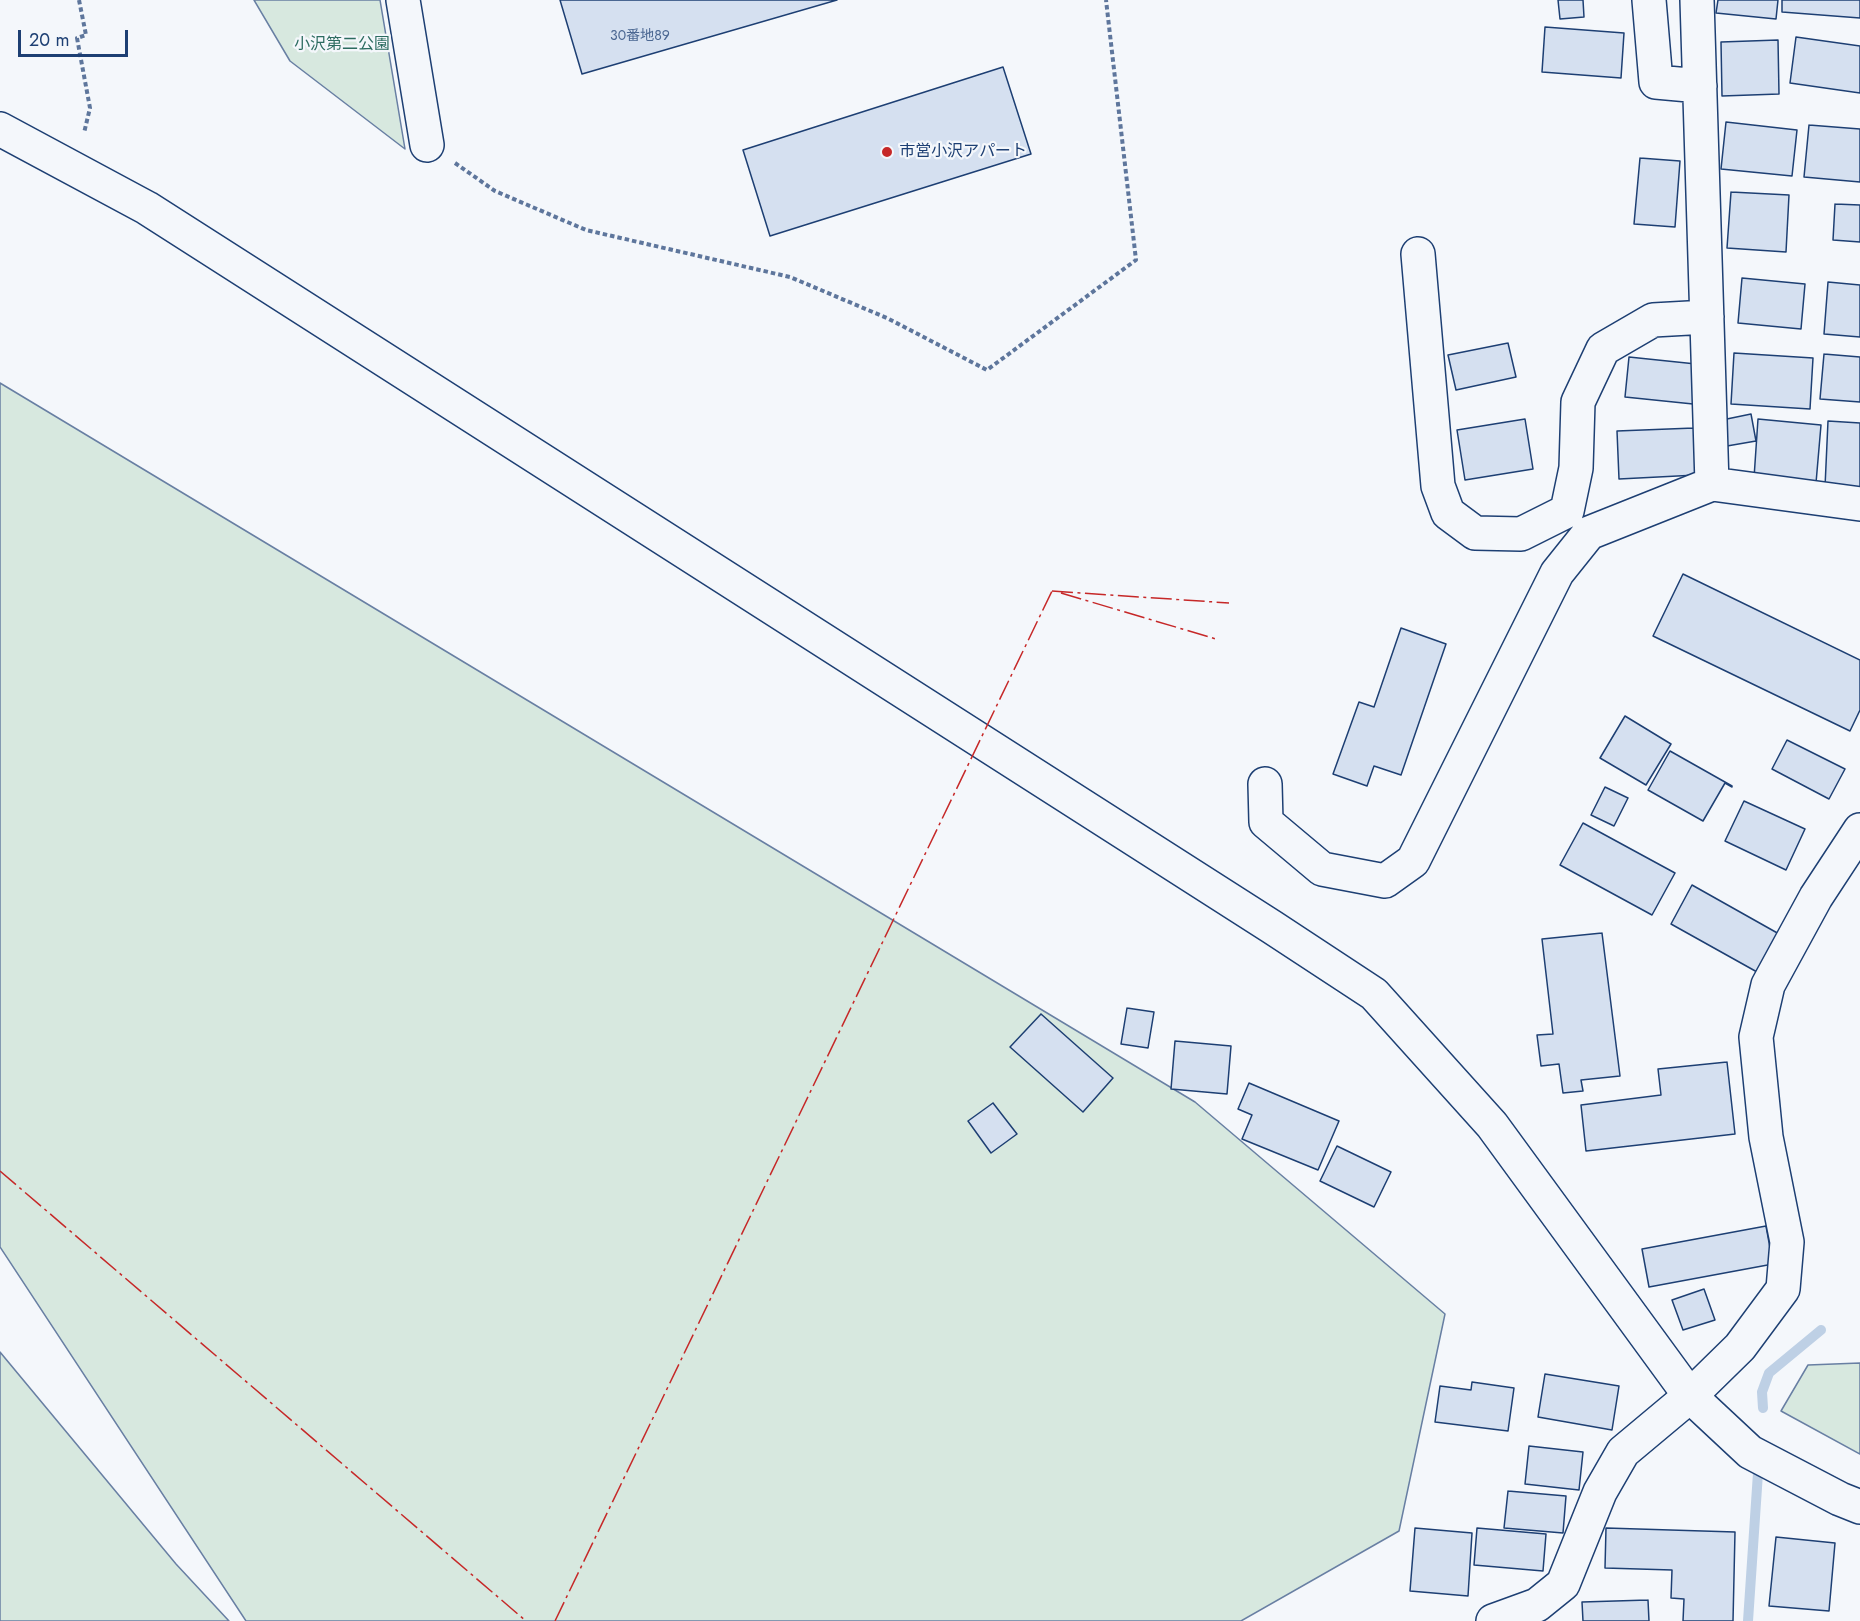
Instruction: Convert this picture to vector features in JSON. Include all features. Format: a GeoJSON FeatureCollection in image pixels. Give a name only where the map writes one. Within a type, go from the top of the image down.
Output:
{"type":"FeatureCollection","features":[{"type":"Feature","properties":{"kind":"street"},"geometry":{"type":"LineString","coordinates":[[403,0],[427,145]]}},
{"type":"Feature","properties":{"kind":"street"},"geometry":{"type":"LineString","coordinates":[[1650,0],[1656,82],[1700,86]]}},
{"type":"Feature","properties":{"kind":"street"},"geometry":{"type":"LineString","coordinates":[[1697,0],[1712,484]]}},
{"type":"Feature","properties":{"kind":"street"},"geometry":{"type":"LineString","coordinates":[[0,129],[147,208],[1374,994],[1492,1125],[1690,1396],[1750,1452],[1860,1507]]}},
{"type":"Feature","properties":{"kind":"street"},"geometry":{"type":"LineString","coordinates":[[1418,254],[1438,486],[1448,513],[1475,533],[1521,534],[1567,511],[1576,468],[1578,402],[1603,349],[1653,320],[1707,317]]}},
{"type":"Feature","properties":{"kind":"street"},"geometry":{"type":"LineString","coordinates":[[1265,784],[1266,822],[1322,869],[1385,881],[1413,861],[1557,573],[1589,533],[1712,484],[1860,504]]}},
{"type":"Feature","properties":{"kind":"street"},"geometry":{"type":"LineString","coordinates":[[1493,1621],[1541,1613],[1563,1584],[1600,1492],[1623,1452],[1690,1396],[1740,1347],[1783,1289],[1787,1242],[1766,1137],[1756,1037],[1768,986],[1816,897],[1860,830]]}},
{"type":"Feature","properties":{"kind":"path"},"geometry":{"type":"LineString","coordinates":[[79,0],[86,35],[77,38],[90,108],[82,143]]}},
{"type":"Feature","properties":{"kind":"path"},"geometry":{"type":"LineString","coordinates":[[427,145],[495,190],[586,230],[790,276],[887,318],[987,370],[1136,260],[1106,0]]}},
{"type":"Feature","properties":{"kind":"green space","name":"小沢第二公園"},"geometry":{"type":"Polygon","coordinates":[[[254,0],[380,0],[405,149],[290,61],[254,0]]]}},
{"type":"Feature","properties":{"kind":"green space"},"geometry":{"type":"Polygon","coordinates":[[[0,383],[1195,1102],[1445,1314],[1399,1531],[1241,1621],[246,1621],[0,1247],[0,383]]]}},
{"type":"Feature","properties":{"kind":"green space"},"geometry":{"type":"Polygon","coordinates":[[[0,1352],[176,1564],[229,1621],[0,1621],[0,1352]]]}},
{"type":"Feature","properties":{"kind":"green space"},"geometry":{"type":"Polygon","coordinates":[[[1860,1363],[1860,1454],[1781,1411],[1808,1365],[1860,1363]]]}},
{"type":"Feature","properties":{"kind":"building"},"geometry":{"type":"Polygon","coordinates":[[[560,0],[837,0],[582,74],[560,0]]]}},
{"type":"Feature","properties":{"kind":"building"},"geometry":{"type":"Polygon","coordinates":[[[1558,0],[1583,0],[1584,17],[1560,19],[1558,0]]]}},
{"type":"Feature","properties":{"kind":"building"},"geometry":{"type":"Polygon","coordinates":[[[1718,0],[1778,0],[1776,19],[1716,13],[1718,0]]]}},
{"type":"Feature","properties":{"kind":"building"},"geometry":{"type":"Polygon","coordinates":[[[1782,0],[1860,0],[1860,18],[1782,12],[1782,0]]]}},
{"type":"Feature","properties":{"kind":"building"},"geometry":{"type":"Polygon","coordinates":[[[1545,27],[1624,33],[1621,78],[1542,72],[1545,27]]]}},
{"type":"Feature","properties":{"kind":"building"},"geometry":{"type":"Polygon","coordinates":[[[1796,37],[1860,46],[1860,93],[1790,83],[1796,37]]]}},
{"type":"Feature","properties":{"kind":"building"},"geometry":{"type":"Polygon","coordinates":[[[1778,40],[1779,94],[1722,96],[1721,42],[1778,40]]]}},
{"type":"Feature","properties":{"kind":"building","name":"市営小沢アパート"},"geometry":{"type":"Polygon","coordinates":[[[1003,67],[1031,154],[770,236],[743,150],[1003,67]]]}},
{"type":"Feature","properties":{"kind":"building"},"geometry":{"type":"Polygon","coordinates":[[[1726,122],[1797,130],[1792,176],[1721,169],[1726,122]]]}},
{"type":"Feature","properties":{"kind":"building"},"geometry":{"type":"Polygon","coordinates":[[[1809,125],[1860,129],[1860,182],[1804,177],[1809,125]]]}},
{"type":"Feature","properties":{"kind":"building"},"geometry":{"type":"Polygon","coordinates":[[[1640,158],[1680,161],[1675,227],[1634,224],[1640,158]]]}},
{"type":"Feature","properties":{"kind":"building"},"geometry":{"type":"Polygon","coordinates":[[[1731,192],[1789,195],[1786,252],[1727,248],[1731,192]]]}},
{"type":"Feature","properties":{"kind":"building"},"geometry":{"type":"Polygon","coordinates":[[[1835,204],[1860,205],[1860,242],[1833,240],[1835,204]]]}},
{"type":"Feature","properties":{"kind":"building"},"geometry":{"type":"Polygon","coordinates":[[[1742,278],[1805,284],[1801,329],[1738,323],[1742,278]]]}},
{"type":"Feature","properties":{"kind":"building"},"geometry":{"type":"Polygon","coordinates":[[[1828,282],[1860,285],[1860,337],[1824,334],[1828,282]]]}},
{"type":"Feature","properties":{"kind":"building"},"geometry":{"type":"Polygon","coordinates":[[[1508,343],[1516,377],[1456,390],[1448,355],[1508,343]]]}},
{"type":"Feature","properties":{"kind":"building"},"geometry":{"type":"Polygon","coordinates":[[[1734,353],[1813,358],[1810,409],[1731,404],[1734,353]]]}},
{"type":"Feature","properties":{"kind":"building"},"geometry":{"type":"Polygon","coordinates":[[[1824,354],[1860,357],[1860,402],[1820,399],[1824,354]]]}},
{"type":"Feature","properties":{"kind":"building"},"geometry":{"type":"Polygon","coordinates":[[[1629,357],[1696,364],[1693,404],[1625,397],[1629,357]]]}},
{"type":"Feature","properties":{"kind":"building"},"geometry":{"type":"Polygon","coordinates":[[[1751,414],[1756,441],[1727,446],[1722,420],[1751,414]]]}},
{"type":"Feature","properties":{"kind":"building"},"geometry":{"type":"Polygon","coordinates":[[[1525,419],[1533,469],[1465,480],[1457,430],[1525,419]]]}},
{"type":"Feature","properties":{"kind":"building"},"geometry":{"type":"Polygon","coordinates":[[[1758,419],[1821,425],[1816,483],[1754,478],[1758,419]]]}},
{"type":"Feature","properties":{"kind":"building"},"geometry":{"type":"Polygon","coordinates":[[[1828,421],[1860,423],[1860,489],[1825,487],[1828,421]]]}},
{"type":"Feature","properties":{"kind":"building"},"geometry":{"type":"Polygon","coordinates":[[[1694,428],[1697,475],[1619,479],[1617,431],[1694,428]]]}},
{"type":"Feature","properties":{"kind":"building"},"geometry":{"type":"Polygon","coordinates":[[[1683,574],[1860,660],[1860,710],[1850,731],[1653,636],[1683,574]]]}},
{"type":"Feature","properties":{"kind":"building"},"geometry":{"type":"Polygon","coordinates":[[[1401,628],[1446,644],[1401,775],[1374,766],[1367,786],[1333,774],[1359,702],[1374,707],[1401,628]]]}},
{"type":"Feature","properties":{"kind":"building"},"geometry":{"type":"Polygon","coordinates":[[[1625,716],[1671,744],[1646,785],[1600,758],[1625,716]]]}},
{"type":"Feature","properties":{"kind":"building"},"geometry":{"type":"Polygon","coordinates":[[[1787,740],[1845,769],[1829,799],[1772,769],[1787,740]]]}},
{"type":"Feature","properties":{"kind":"building"},"geometry":{"type":"Polygon","coordinates":[[[1670,751],[1732,786],[1725,783],[1703,821],[1648,790],[1670,751]]]}},
{"type":"Feature","properties":{"kind":"building"},"geometry":{"type":"Polygon","coordinates":[[[1605,787],[1628,798],[1614,826],[1591,815],[1605,787]]]}},
{"type":"Feature","properties":{"kind":"building"},"geometry":{"type":"Polygon","coordinates":[[[1744,801],[1805,829],[1786,870],[1725,841],[1744,801]]]}},
{"type":"Feature","properties":{"kind":"building"},"geometry":{"type":"Polygon","coordinates":[[[1583,823],[1675,873],[1652,915],[1560,865],[1583,823]]]}},
{"type":"Feature","properties":{"kind":"building"},"geometry":{"type":"Polygon","coordinates":[[[1692,885],[1788,939],[1766,977],[1671,924],[1692,885]]]}},
{"type":"Feature","properties":{"kind":"building"},"geometry":{"type":"Polygon","coordinates":[[[1602,933],[1620,1076],[1581,1080],[1583,1091],[1563,1093],[1559,1064],[1541,1066],[1537,1035],[1553,1034],[1542,939],[1602,933]]]}},
{"type":"Feature","properties":{"kind":"building"},"geometry":{"type":"Polygon","coordinates":[[[1127,1008],[1154,1012],[1148,1048],[1121,1044],[1127,1008]]]}},
{"type":"Feature","properties":{"kind":"building"},"geometry":{"type":"Polygon","coordinates":[[[1041,1014],[1113,1078],[1083,1112],[1010,1047],[1041,1014]]]}},
{"type":"Feature","properties":{"kind":"building"},"geometry":{"type":"Polygon","coordinates":[[[1175,1041],[1231,1046],[1227,1094],[1171,1089],[1175,1041]]]}},
{"type":"Feature","properties":{"kind":"building"},"geometry":{"type":"Polygon","coordinates":[[[1727,1062],[1735,1134],[1586,1151],[1581,1105],[1661,1095],[1658,1069],[1727,1062]]]}},
{"type":"Feature","properties":{"kind":"building"},"geometry":{"type":"Polygon","coordinates":[[[1249,1083],[1339,1121],[1318,1170],[1242,1139],[1252,1115],[1238,1109],[1249,1083]]]}},
{"type":"Feature","properties":{"kind":"building"},"geometry":{"type":"Polygon","coordinates":[[[993,1103],[1017,1134],[991,1153],[968,1121],[993,1103]]]}},
{"type":"Feature","properties":{"kind":"building"},"geometry":{"type":"Polygon","coordinates":[[[1337,1146],[1391,1172],[1374,1207],[1320,1181],[1337,1146]]]}},
{"type":"Feature","properties":{"kind":"building"},"geometry":{"type":"Polygon","coordinates":[[[1766,1226],[1773,1264],[1649,1287],[1642,1249],[1766,1226]]]}},
{"type":"Feature","properties":{"kind":"building"},"geometry":{"type":"Polygon","coordinates":[[[1704,1289],[1715,1320],[1683,1330],[1672,1300],[1704,1289]]]}},
{"type":"Feature","properties":{"kind":"building"},"geometry":{"type":"Polygon","coordinates":[[[1545,1374],[1619,1386],[1612,1430],[1538,1417],[1545,1374]]]}},
{"type":"Feature","properties":{"kind":"building"},"geometry":{"type":"Polygon","coordinates":[[[1472,1382],[1514,1388],[1508,1431],[1435,1422],[1440,1386],[1471,1390],[1472,1382]]]}},
{"type":"Feature","properties":{"kind":"building"},"geometry":{"type":"Polygon","coordinates":[[[1529,1446],[1583,1452],[1579,1490],[1525,1484],[1529,1446]]]}},
{"type":"Feature","properties":{"kind":"building"},"geometry":{"type":"Polygon","coordinates":[[[1508,1491],[1566,1496],[1563,1533],[1504,1528],[1508,1491]]]}},
{"type":"Feature","properties":{"kind":"building"},"geometry":{"type":"Polygon","coordinates":[[[1415,1528],[1472,1533],[1468,1596],[1410,1591],[1415,1528]]]}},
{"type":"Feature","properties":{"kind":"building"},"geometry":{"type":"Polygon","coordinates":[[[1477,1528],[1546,1534],[1543,1571],[1474,1565],[1477,1528]]]}},
{"type":"Feature","properties":{"kind":"building"},"geometry":{"type":"Polygon","coordinates":[[[1606,1528],[1735,1532],[1733,1621],[1683,1621],[1684,1599],[1671,1598],[1672,1570],[1605,1568],[1606,1528]]]}},
{"type":"Feature","properties":{"kind":"building"},"geometry":{"type":"Polygon","coordinates":[[[1776,1537],[1835,1543],[1829,1611],[1769,1606],[1776,1537]]]}},
{"type":"Feature","properties":{"kind":"building"},"geometry":{"type":"Polygon","coordinates":[[[1648,1600],[1649,1621],[1583,1621],[1582,1602],[1648,1600]]]}},
{"type":"Feature","properties":{"kind":"waterway"},"geometry":{"type":"LineString","coordinates":[[1763,1408],[1762,1392],[1769,1373],[1821,1330]]}},
{"type":"Feature","properties":{"kind":"waterway"},"geometry":{"type":"LineString","coordinates":[[1748,1621],[1758,1473]]}},
{"type":"Feature","properties":{"kind":"power"},"geometry":{"type":"LineString","coordinates":[[1052,591],[1229,603]]}},
{"type":"Feature","properties":{"kind":"power"},"geometry":{"type":"LineString","coordinates":[[555,1621],[1052,591]]}},
{"type":"Feature","properties":{"kind":"power"},"geometry":{"type":"LineString","coordinates":[[1061,593],[1216,639]]}},
{"type":"Feature","properties":{"kind":"power"},"geometry":{"type":"LineString","coordinates":[[0,1171],[526,1621]]}},
{"type":"Feature","properties":{"kind":"place","name":"市営小沢アパート"},"geometry":{"type":"Point","coordinates":[887,152]}}]}
